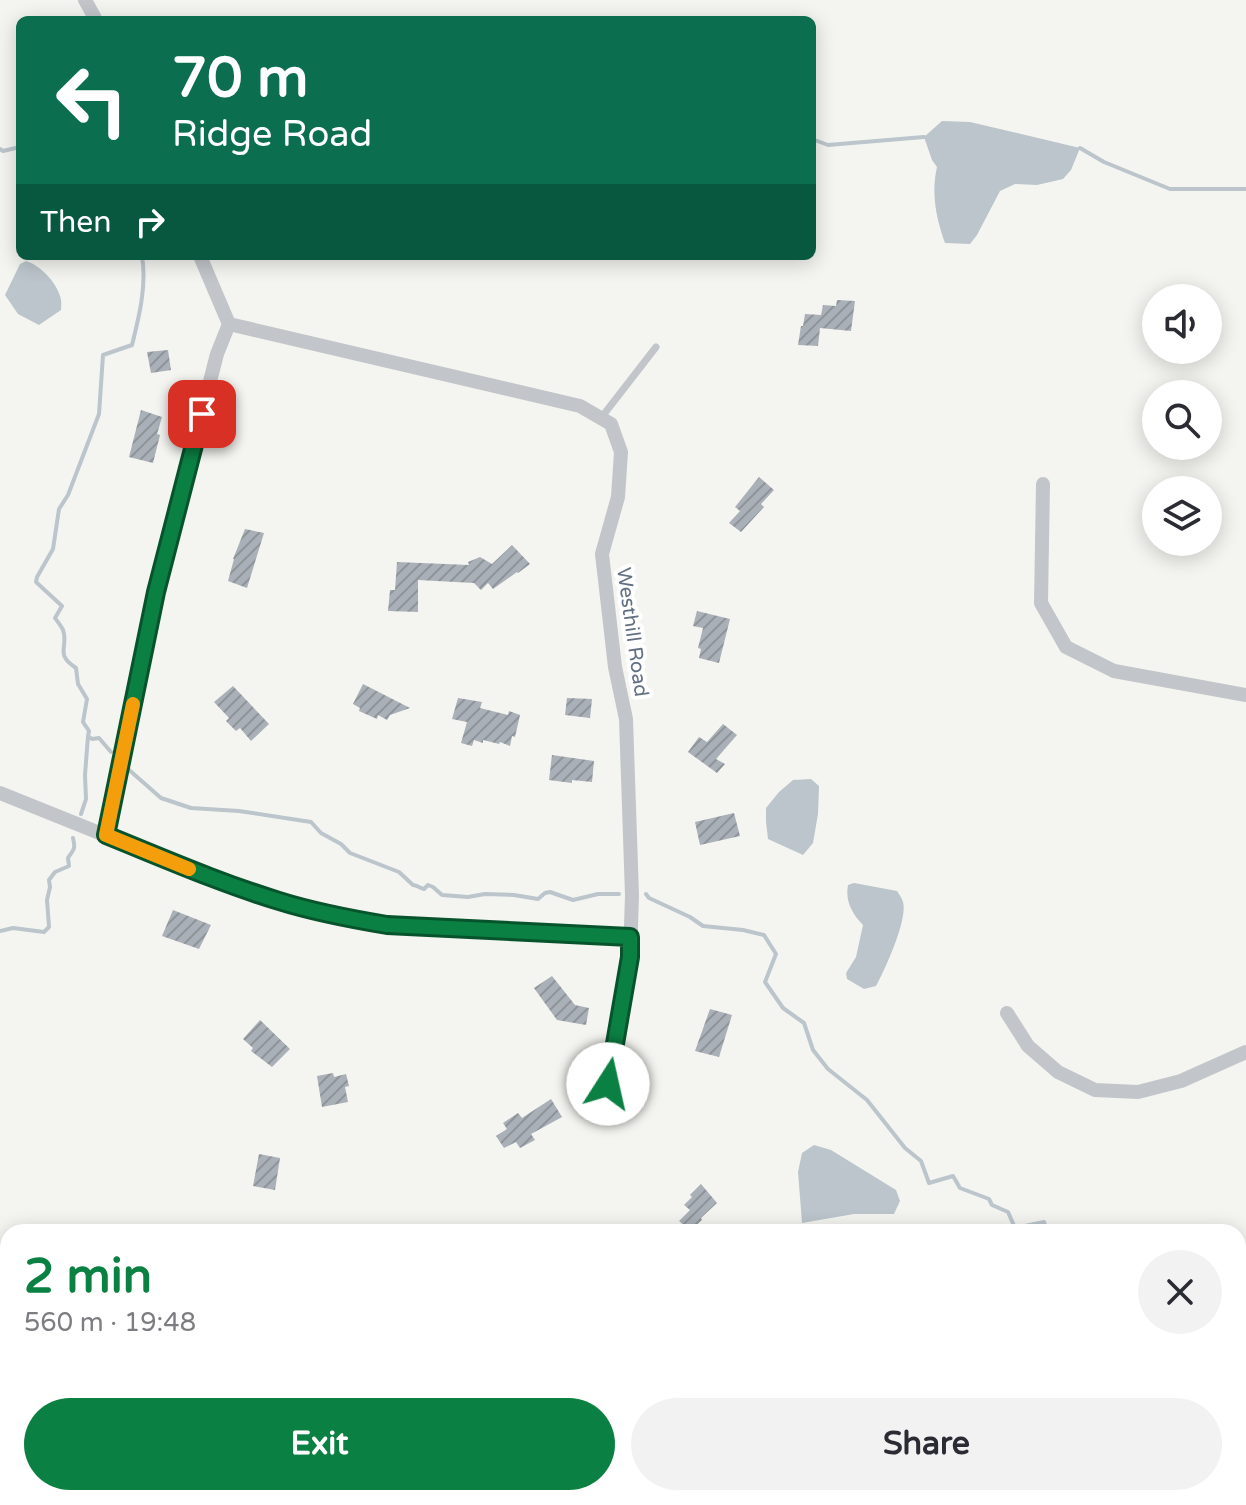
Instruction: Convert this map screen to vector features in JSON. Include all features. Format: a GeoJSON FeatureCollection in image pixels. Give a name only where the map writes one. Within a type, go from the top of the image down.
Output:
{"type":"FeatureCollection","features":[{"type":"Feature","properties":{"kind":"street"},"geometry":{"type":"LineString","coordinates":[[106,835],[156,592],[217,354],[229,324],[202,260]]}},
{"type":"Feature","properties":{"kind":"street"},"geometry":{"type":"LineString","coordinates":[[229,324],[580,406],[601,418]]}},
{"type":"Feature","properties":{"kind":"street","name":"Westhill Road"},"geometry":{"type":"LineString","coordinates":[[601,418],[611,424],[621,452],[618,497],[602,554],[615,667],[626,719],[632,895],[630,957]]}},
{"type":"Feature","properties":{"kind":"street"},"geometry":{"type":"LineString","coordinates":[[1043,484],[1041,603],[1066,647],[1114,671],[1246,695]]}},
{"type":"Feature","properties":{"kind":"street"},"geometry":{"type":"LineString","coordinates":[[0,793],[194,871],[282,902],[363,921],[387,925],[630,937]]}},
{"type":"Feature","properties":{"kind":"street"},"geometry":{"type":"LineString","coordinates":[[1007,1013],[1028,1046],[1058,1072],[1095,1090],[1138,1092],[1181,1081],[1246,1052]]}},
{"type":"Feature","properties":{"kind":"lane"},"geometry":{"type":"LineString","coordinates":[[601,418],[656,347]]}},
{"type":"Feature","properties":{"kind":"lane"},"geometry":{"type":"LineString","coordinates":[[608,1084],[630,957]]}},
{"type":"Feature","properties":{"kind":"shaded area"},"geometry":{"type":"Polygon","coordinates":[[[942,121],[970,122],[1080,148],[1071,170],[1063,179],[1037,185],[1015,184],[1000,191],[970,244],[945,243],[935,205],[937,167],[924,137],[942,121]]]}},
{"type":"Feature","properties":{"kind":"shaded area"},"geometry":{"type":"Polygon","coordinates":[[[26,261],[47,275],[61,300],[61,310],[39,325],[18,314],[5,295],[20,264],[26,261]]]}},
{"type":"Feature","properties":{"kind":"shaded area"},"geometry":{"type":"Polygon","coordinates":[[[811,779],[819,786],[818,814],[813,843],[803,855],[768,839],[766,808],[793,780],[811,779]]]}},
{"type":"Feature","properties":{"kind":"shaded area"},"geometry":{"type":"Polygon","coordinates":[[[854,883],[897,891],[904,910],[885,969],[876,986],[864,989],[847,979],[846,973],[856,957],[863,925],[849,902],[848,885],[854,883]]]}},
{"type":"Feature","properties":{"kind":"shaded area"},"geometry":{"type":"Polygon","coordinates":[[[814,1145],[831,1150],[896,1190],[900,1201],[894,1214],[854,1214],[802,1223],[798,1172],[802,1153],[814,1145]]]}},
{"type":"Feature","properties":{"kind":"building"},"geometry":{"type":"Polygon","coordinates":[[[837,300],[855,301],[851,331],[820,328],[818,346],[798,345],[805,314],[821,315],[823,305],[836,306],[837,300]]]}},
{"type":"Feature","properties":{"kind":"building"},"geometry":{"type":"Polygon","coordinates":[[[168,350],[171,370],[151,373],[147,352],[168,350]]]}},
{"type":"Feature","properties":{"kind":"building"},"geometry":{"type":"Polygon","coordinates":[[[141,410],[162,417],[153,463],[129,457],[141,410]]]}},
{"type":"Feature","properties":{"kind":"building"},"geometry":{"type":"Polygon","coordinates":[[[759,477],[774,490],[761,504],[764,507],[741,532],[729,523],[740,511],[735,507],[759,477]]]}},
{"type":"Feature","properties":{"kind":"building"},"geometry":{"type":"Polygon","coordinates":[[[245,529],[264,533],[247,588],[228,581],[245,529]]]}},
{"type":"Feature","properties":{"kind":"building"},"geometry":{"type":"Polygon","coordinates":[[[512,545],[530,564],[493,589],[488,583],[481,590],[474,583],[418,580],[418,612],[388,611],[390,590],[395,590],[397,562],[469,565],[468,562],[480,557],[492,564],[512,545]]]}},
{"type":"Feature","properties":{"kind":"building"},"geometry":{"type":"Polygon","coordinates":[[[697,611],[730,619],[719,663],[699,658],[703,628],[693,626],[697,611]]]}},
{"type":"Feature","properties":{"kind":"building"},"geometry":{"type":"Polygon","coordinates":[[[363,684],[410,708],[390,715],[387,720],[359,711],[360,708],[353,704],[363,684]]]}},
{"type":"Feature","properties":{"kind":"building"},"geometry":{"type":"Polygon","coordinates":[[[233,686],[269,724],[251,741],[240,728],[236,731],[226,721],[229,718],[214,702],[233,686]]]}},
{"type":"Feature","properties":{"kind":"building"},"geometry":{"type":"Polygon","coordinates":[[[458,698],[482,702],[480,708],[520,715],[510,746],[483,740],[483,743],[474,740],[472,746],[461,743],[467,722],[452,719],[458,698]]]}},
{"type":"Feature","properties":{"kind":"building"},"geometry":{"type":"Polygon","coordinates":[[[567,698],[592,699],[590,718],[565,715],[567,698]]]}},
{"type":"Feature","properties":{"kind":"building"},"geometry":{"type":"Polygon","coordinates":[[[723,724],[737,735],[716,759],[725,764],[717,773],[688,752],[699,737],[707,742],[723,724]]]}},
{"type":"Feature","properties":{"kind":"building"},"geometry":{"type":"Polygon","coordinates":[[[552,755],[594,761],[592,782],[549,780],[552,755]]]}},
{"type":"Feature","properties":{"kind":"building"},"geometry":{"type":"Polygon","coordinates":[[[734,813],[740,836],[700,845],[695,822],[734,813]]]}},
{"type":"Feature","properties":{"kind":"building"},"geometry":{"type":"Polygon","coordinates":[[[173,910],[211,925],[199,949],[162,936],[173,910]]]}},
{"type":"Feature","properties":{"kind":"building"},"geometry":{"type":"Polygon","coordinates":[[[552,976],[575,1005],[589,1008],[586,1025],[557,1020],[534,988],[552,976]]]}},
{"type":"Feature","properties":{"kind":"building"},"geometry":{"type":"Polygon","coordinates":[[[710,1009],[732,1015],[719,1057],[695,1051],[710,1009]]]}},
{"type":"Feature","properties":{"kind":"building"},"geometry":{"type":"Polygon","coordinates":[[[260,1020],[290,1049],[272,1067],[251,1051],[253,1048],[243,1039],[260,1020]]]}},
{"type":"Feature","properties":{"kind":"building"},"geometry":{"type":"Polygon","coordinates":[[[333,1073],[334,1077],[346,1074],[348,1102],[322,1107],[317,1076],[333,1073]]]}},
{"type":"Feature","properties":{"kind":"building"},"geometry":{"type":"Polygon","coordinates":[[[551,1099],[562,1117],[531,1134],[535,1140],[520,1148],[516,1142],[504,1148],[496,1136],[507,1129],[503,1123],[518,1113],[522,1118],[551,1099]]]}},
{"type":"Feature","properties":{"kind":"building"},"geometry":{"type":"Polygon","coordinates":[[[259,1154],[280,1158],[275,1190],[253,1186],[259,1154]]]}},
{"type":"Feature","properties":{"kind":"building"},"geometry":{"type":"Polygon","coordinates":[[[701,1184],[717,1203],[698,1224],[682,1224],[679,1221],[690,1210],[684,1205],[692,1197],[690,1195],[701,1184]]]}},
{"type":"Feature","properties":{"kind":"waterway"},"geometry":{"type":"LineString","coordinates":[[816,140],[828,145],[924,137]]}},
{"type":"Feature","properties":{"kind":"waterway"},"geometry":{"type":"LineString","coordinates":[[0,149],[16,148]]}},
{"type":"Feature","properties":{"kind":"waterway"},"geometry":{"type":"LineString","coordinates":[[1080,148],[1104,162],[1170,189],[1246,189]]}},
{"type":"Feature","properties":{"kind":"waterway"},"geometry":{"type":"LineString","coordinates":[[111,752],[99,738],[88,736],[89,731],[83,722],[87,699],[78,684],[76,668],[64,654],[63,630],[55,618],[62,606],[36,582],[53,549],[59,509],[68,495],[99,414],[103,355],[132,345],[143,290],[142,260]]}},
{"type":"Feature","properties":{"kind":"waterway"},"geometry":{"type":"LineString","coordinates":[[81,814],[86,799],[88,736]]}},
{"type":"Feature","properties":{"kind":"waterway"},"geometry":{"type":"LineString","coordinates":[[128,769],[161,798],[191,808],[239,811],[311,822],[350,853],[399,872],[413,885],[424,889],[428,885],[433,887],[442,895],[514,895],[538,899],[550,892],[573,900],[598,894],[619,894]]}},
{"type":"Feature","properties":{"kind":"waterway"},"geometry":{"type":"LineString","coordinates":[[0,931],[13,928],[44,932],[49,927],[49,880],[55,872],[69,866],[73,838]]}},
{"type":"Feature","properties":{"kind":"waterway"},"geometry":{"type":"LineString","coordinates":[[646,894],[703,926],[764,935],[776,954],[765,982],[783,1008],[804,1023],[813,1050],[828,1069],[867,1100],[905,1148],[921,1161],[929,1183],[953,1176],[960,1188],[989,1199],[992,1205],[1008,1212],[1013,1224]]}},
{"type":"Feature","properties":{"kind":"waterway"},"geometry":{"type":"LineString","coordinates":[[1034,1224],[1045,1224]]}},
{"type":"Feature","properties":{"kind":"slow traffic"},"geometry":{"type":"LineString","coordinates":[[133,704],[106,835],[189,869]]}},
{"type":"Feature","properties":{"kind":"route"},"geometry":{"type":"LineString","coordinates":[[202,414],[156,592],[106,835],[282,902],[363,921],[387,925],[630,937],[630,957],[608,1084]]}}]}
